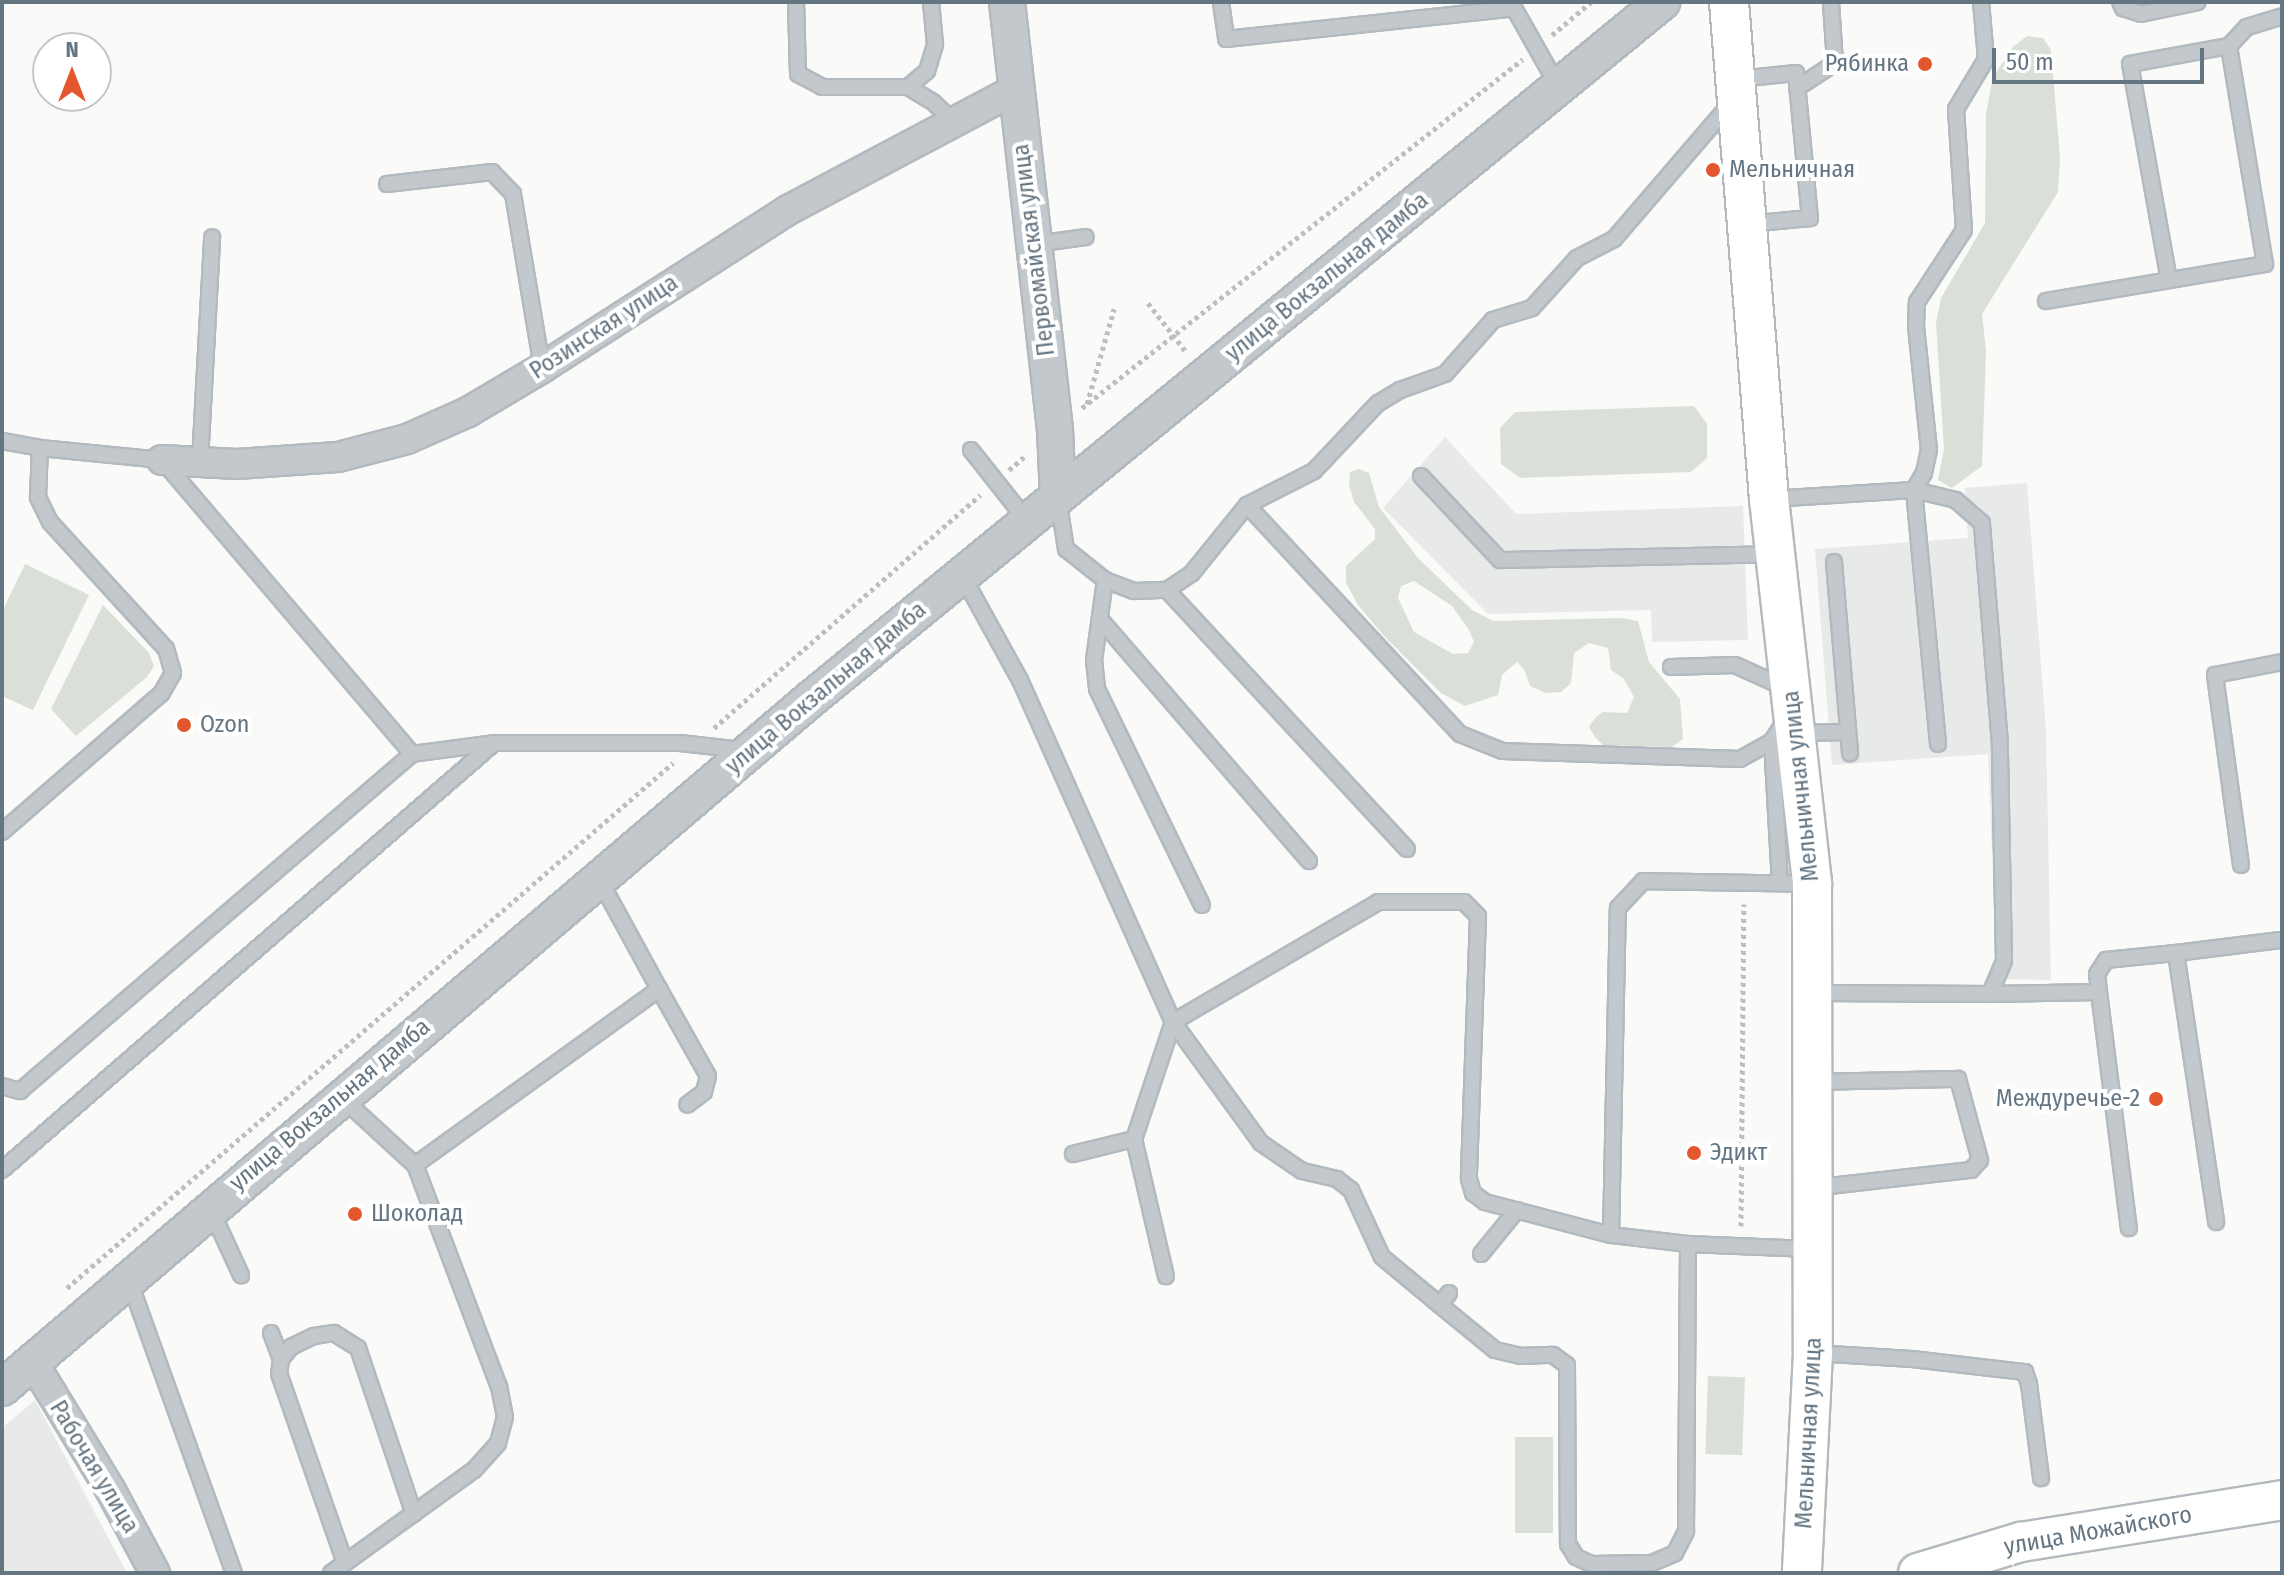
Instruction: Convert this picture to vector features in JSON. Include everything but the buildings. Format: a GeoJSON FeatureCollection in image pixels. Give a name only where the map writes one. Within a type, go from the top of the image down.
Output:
{"type":"FeatureCollection","features":[{"type":"Feature","properties":{"kind":"main road","name":"Мельничная улица"},"geometry":{"type":"LineString","coordinates":[[1733,7],[1734,89],[1788,719],[1796,884],[1815,993],[1811,1188],[1815,1249],[1813,1353],[1802,1573]]}},
{"type":"Feature","properties":{"kind":"main road","name":"улица Можайского"},"geometry":{"type":"LineString","coordinates":[[1918,1573],[2021,1542],[2282,1500]]}},
{"type":"Feature","properties":{"kind":"street","name":"Первомайская улица"},"geometry":{"type":"LineString","coordinates":[[1007,2],[1055,429],[1058,497]]}},
{"type":"Feature","properties":{"kind":"street","name":"улица Вокзальная дамба"},"geometry":{"type":"LineString","coordinates":[[2,1388],[210,1207],[751,751],[1662,2]]}},
{"type":"Feature","properties":{"kind":"street","name":"Розинская улица"},"geometry":{"type":"LineString","coordinates":[[162,460],[237,464],[338,457],[407,439],[468,412],[542,368],[788,210],[1015,90]]}},
{"type":"Feature","properties":{"kind":"street","name":"Рабочая улица"},"geometry":{"type":"LineString","coordinates":[[32,1361],[111,1491],[155,1573]]}},
{"type":"Feature","properties":{"kind":"lane"},"geometry":{"type":"LineString","coordinates":[[796,2],[798,74],[822,87],[908,87],[933,102],[953,121]]}},
{"type":"Feature","properties":{"kind":"lane"},"geometry":{"type":"LineString","coordinates":[[908,87],[927,71],[935,44],[931,2]]}},
{"type":"Feature","properties":{"kind":"lane"},"geometry":{"type":"LineString","coordinates":[[1221,2],[1226,39],[1514,8],[1559,87]]}},
{"type":"Feature","properties":{"kind":"lane"},"geometry":{"type":"LineString","coordinates":[[1797,88],[1835,63],[1831,2]]}},
{"type":"Feature","properties":{"kind":"lane"},"geometry":{"type":"LineString","coordinates":[[1938,744],[1914,490],[1924,473],[1929,450],[1916,326],[1917,302],[1964,230],[1956,109],[1986,59],[1981,2]]}},
{"type":"Feature","properties":{"kind":"lane"},"geometry":{"type":"LineString","coordinates":[[2120,2],[2123,8],[2141,14],[2198,2]]}},
{"type":"Feature","properties":{"kind":"lane"},"geometry":{"type":"LineString","coordinates":[[2169,280],[2130,64],[2229,46],[2247,27],[2282,16]]}},
{"type":"Feature","properties":{"kind":"lane"},"geometry":{"type":"LineString","coordinates":[[2046,301],[2265,264],[2229,46]]}},
{"type":"Feature","properties":{"kind":"lane"},"geometry":{"type":"LineString","coordinates":[[1058,497],[1066,549],[1105,580],[1134,591],[1167,590],[1192,573],[1247,505],[1314,471],[1378,403],[1400,390],[1445,374],[1493,320],[1532,308],[1577,258],[1614,239],[1734,89],[1796,73],[1810,218],[1746,224]]}},
{"type":"Feature","properties":{"kind":"lane"},"geometry":{"type":"LineString","coordinates":[[387,184],[492,172],[513,194],[542,368]]}},
{"type":"Feature","properties":{"kind":"lane"},"geometry":{"type":"LineString","coordinates":[[200,462],[212,237]]}},
{"type":"Feature","properties":{"kind":"lane"},"geometry":{"type":"LineString","coordinates":[[1032,245],[1086,237]]}},
{"type":"Feature","properties":{"kind":"lane"},"geometry":{"type":"LineString","coordinates":[[2,441],[40,448],[162,460],[412,754]]}},
{"type":"Feature","properties":{"kind":"lane"},"geometry":{"type":"LineString","coordinates":[[2,832],[161,694],[173,673],[166,649],[50,522],[38,497],[40,448]]}},
{"type":"Feature","properties":{"kind":"lane"},"geometry":{"type":"LineString","coordinates":[[971,450],[1028,522]]}},
{"type":"Feature","properties":{"kind":"lane"},"geometry":{"type":"LineString","coordinates":[[1421,476],[1500,560],[1775,554]]}},
{"type":"Feature","properties":{"kind":"lane"},"geometry":{"type":"LineString","coordinates":[[1769,499],[1914,490],[1956,500],[1982,523],[2000,744],[2004,961],[1990,994]]}},
{"type":"Feature","properties":{"kind":"lane"},"geometry":{"type":"LineString","coordinates":[[1247,505],[1460,734],[1502,751],[1740,759],[1788,719]]}},
{"type":"Feature","properties":{"kind":"lane"},"geometry":{"type":"LineString","coordinates":[[1834,562],[1850,753]]}},
{"type":"Feature","properties":{"kind":"lane"},"geometry":{"type":"LineString","coordinates":[[962,575],[1020,680],[1173,1022],[1261,1143],[1302,1171],[1337,1179],[1351,1190],[1382,1257],[1445,1299],[1495,1350],[1520,1356],[1553,1355],[1567,1365],[1568,1544],[1576,1557],[1591,1564],[1652,1563],[1675,1553],[1686,1531],[1688,1244]]}},
{"type":"Feature","properties":{"kind":"lane"},"geometry":{"type":"LineString","coordinates":[[1105,580],[1094,660],[1097,689],[1202,905]]}},
{"type":"Feature","properties":{"kind":"lane"},"geometry":{"type":"LineString","coordinates":[[1167,590],[1407,849]]}},
{"type":"Feature","properties":{"kind":"lane"},"geometry":{"type":"LineString","coordinates":[[1100,619],[1309,861]]}},
{"type":"Feature","properties":{"kind":"lane"},"geometry":{"type":"LineString","coordinates":[[2241,865],[2215,675],[2282,662]]}},
{"type":"Feature","properties":{"kind":"lane"},"geometry":{"type":"LineString","coordinates":[[1671,667],[1735,665],[1788,719],[1848,732]]}},
{"type":"Feature","properties":{"kind":"lane"},"geometry":{"type":"LineString","coordinates":[[2,1170],[494,743]]}},
{"type":"Feature","properties":{"kind":"lane"},"geometry":{"type":"LineString","coordinates":[[2,1086],[20,1091],[412,754],[494,743],[694,745],[751,751]]}},
{"type":"Feature","properties":{"kind":"lane"},"geometry":{"type":"LineString","coordinates":[[599,879],[708,1076],[704,1092],[687,1105]]}},
{"type":"Feature","properties":{"kind":"lane"},"geometry":{"type":"LineString","coordinates":[[1611,1235],[1618,908],[1643,881],[1796,884]]}},
{"type":"Feature","properties":{"kind":"lane"},"geometry":{"type":"LineString","coordinates":[[1166,1276],[1134,1139],[1173,1022],[1378,902],[1464,902],[1478,916],[1469,1179],[1473,1193],[1485,1202],[1611,1235],[1688,1244],[1815,1249]]}},
{"type":"Feature","properties":{"kind":"lane"},"geometry":{"type":"LineString","coordinates":[[2129,1228],[2097,974],[2106,960],[2280,940]]}},
{"type":"Feature","properties":{"kind":"lane"},"geometry":{"type":"LineString","coordinates":[[2176,953],[2216,1222]]}},
{"type":"Feature","properties":{"kind":"lane"},"geometry":{"type":"LineString","coordinates":[[415,1165],[659,989]]}},
{"type":"Feature","properties":{"kind":"lane"},"geometry":{"type":"LineString","coordinates":[[1815,993],[2099,992]]}},
{"type":"Feature","properties":{"kind":"lane"},"geometry":{"type":"LineString","coordinates":[[1811,1188],[1971,1170],[1980,1160],[1958,1079],[1815,1082]]}},
{"type":"Feature","properties":{"kind":"lane"},"geometry":{"type":"LineString","coordinates":[[331,1573],[474,1470],[498,1443],[505,1417],[499,1387],[415,1165],[341,1096]]}},
{"type":"Feature","properties":{"kind":"lane"},"geometry":{"type":"LineString","coordinates":[[1073,1154],[1134,1139]]}},
{"type":"Feature","properties":{"kind":"lane"},"geometry":{"type":"LineString","coordinates":[[210,1207],[241,1275]]}},
{"type":"Feature","properties":{"kind":"lane"},"geometry":{"type":"LineString","coordinates":[[1481,1254],[1517,1210]]}},
{"type":"Feature","properties":{"kind":"lane"},"geometry":{"type":"LineString","coordinates":[[129,1279],[234,1573]]}},
{"type":"Feature","properties":{"kind":"lane"},"geometry":{"type":"LineString","coordinates":[[271,1333],[281,1359],[279,1374],[345,1563]]}},
{"type":"Feature","properties":{"kind":"lane"},"geometry":{"type":"LineString","coordinates":[[281,1359],[291,1347],[334,1333],[358,1348],[414,1514]]}},
{"type":"Feature","properties":{"kind":"lane"},"geometry":{"type":"LineString","coordinates":[[1813,1353],[1912,1359],[2025,1372],[2041,1478]]}},
{"type":"Feature","properties":{"kind":"path"},"geometry":{"type":"LineString","coordinates":[[62,1293],[1055,429],[1591,2]]}},
{"type":"Feature","properties":{"kind":"path"},"geometry":{"type":"LineString","coordinates":[[1148,303],[1207,376]]}},
{"type":"Feature","properties":{"kind":"path"},"geometry":{"type":"LineString","coordinates":[[1086,404],[1114,309]]}},
{"type":"Feature","properties":{"kind":"path"},"geometry":{"type":"LineString","coordinates":[[1741,1247],[1744,883]]}},
{"type":"Feature","properties":{"kind":"shaded area"},"geometry":{"type":"Polygon","coordinates":[[[2027,36],[2043,38],[2051,50],[2060,159],[2058,192],[1982,314],[1986,351],[1982,466],[1952,488],[1938,480],[1944,449],[1936,323],[1941,298],[1985,223],[1986,113],[1993,77],[2013,47],[2027,36]]]}},
{"type":"Feature","properties":{"kind":"shaded area"},"geometry":{"type":"Polygon","coordinates":[[[1694,406],[1707,424],[1707,458],[1691,472],[1520,478],[1501,464],[1500,428],[1515,412],[1694,406]]]}},
{"type":"Feature","properties":{"kind":"shaded area"},"geometry":{"type":"Polygon","coordinates":[[[1445,437],[1516,514],[1743,506],[1748,640],[1652,642],[1651,610],[1488,614],[1383,508],[1445,437]]]}},
{"type":"Feature","properties":{"kind":"shaded area"},"geometry":{"type":"Polygon","coordinates":[[[1359,469],[1369,473],[1379,507],[1418,558],[1472,610],[1493,621],[1620,618],[1638,621],[1649,662],[1680,699],[1683,739],[1672,747],[1603,745],[1595,737],[1589,727],[1596,717],[1603,712],[1627,713],[1634,697],[1624,679],[1611,670],[1608,648],[1589,643],[1574,653],[1571,683],[1561,692],[1546,693],[1530,686],[1524,669],[1517,662],[1502,675],[1498,695],[1465,706],[1441,693],[1385,637],[1358,605],[1346,583],[1346,566],[1375,539],[1375,529],[1354,502],[1349,485],[1350,472],[1359,469]],[[1414,581],[1401,586],[1398,598],[1414,632],[1453,654],[1468,653],[1474,642],[1452,606],[1414,581]]]}},
{"type":"Feature","properties":{"kind":"shaded area"},"geometry":{"type":"Polygon","coordinates":[[[2027,483],[2046,730],[2051,980],[1997,979],[1988,754],[1832,765],[1815,549],[1968,538],[1965,488],[2027,483]]]}},
{"type":"Feature","properties":{"kind":"shaded area"},"geometry":{"type":"Polygon","coordinates":[[[25,564],[89,595],[33,710],[2,696],[2,612],[25,564]]]}},
{"type":"Feature","properties":{"kind":"shaded area"},"geometry":{"type":"Polygon","coordinates":[[[103,605],[149,653],[154,666],[147,677],[76,736],[51,709],[103,605]]]}},
{"type":"Feature","properties":{"kind":"shaded area"},"geometry":{"type":"Polygon","coordinates":[[[1708,1376],[1745,1377],[1742,1455],[1705,1454],[1708,1376]]]}},
{"type":"Feature","properties":{"kind":"shaded area"},"geometry":{"type":"Polygon","coordinates":[[[35,1400],[127,1573],[2,1573],[2,1428],[35,1400]]]}},
{"type":"Feature","properties":{"kind":"shaded area"},"geometry":{"type":"Polygon","coordinates":[[[1515,1437],[1553,1437],[1553,1533],[1515,1533],[1515,1437]]]}},
{"type":"Feature","properties":{"kind":"place","name":"Рябинка"},"geometry":{"type":"Point","coordinates":[1925,64]}},
{"type":"Feature","properties":{"kind":"place","name":"Мельничная"},"geometry":{"type":"Point","coordinates":[1713,170]}},
{"type":"Feature","properties":{"kind":"place","name":"Ozon"},"geometry":{"type":"Point","coordinates":[184,725]}},
{"type":"Feature","properties":{"kind":"place","name":"Междуречье-2"},"geometry":{"type":"Point","coordinates":[2156,1099]}},
{"type":"Feature","properties":{"kind":"place","name":"Эдикт"},"geometry":{"type":"Point","coordinates":[1694,1153]}},
{"type":"Feature","properties":{"kind":"place","name":"Шоколад"},"geometry":{"type":"Point","coordinates":[355,1214]}}]}
